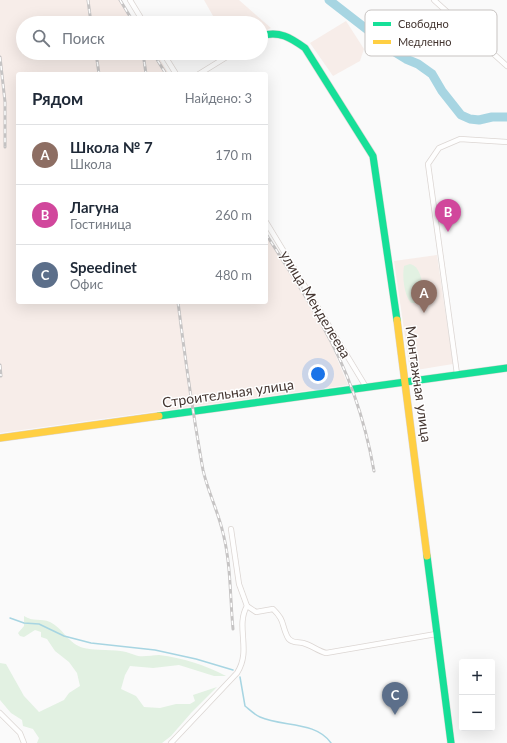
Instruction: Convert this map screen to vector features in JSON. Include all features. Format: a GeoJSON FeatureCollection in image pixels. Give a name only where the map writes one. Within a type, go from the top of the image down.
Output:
{"type":"FeatureCollection","features":[{"type":"Feature","properties":{"kind":"street"},"geometry":{"type":"LineString","coordinates":[[130,0],[140,16]]}},
{"type":"Feature","properties":{"kind":"street"},"geometry":{"type":"LineString","coordinates":[[434,0],[445,10]]}},
{"type":"Feature","properties":{"kind":"street","name":"Монтажная улица"},"geometry":{"type":"LineString","coordinates":[[268,33],[271,32],[288,36],[305,48],[372,156],[406,381],[436,634],[451,743]]}},
{"type":"Feature","properties":{"kind":"street"},"geometry":{"type":"LineString","coordinates":[[496,56],[507,66]]}},
{"type":"Feature","properties":{"kind":"street"},"geometry":{"type":"LineString","coordinates":[[167,60],[175,72]]}},
{"type":"Feature","properties":{"kind":"street"},"geometry":{"type":"LineString","coordinates":[[202,72],[222,60]]}},
{"type":"Feature","properties":{"kind":"street"},"geometry":{"type":"LineString","coordinates":[[457,374],[428,164],[439,148],[460,139],[507,142]]}},
{"type":"Feature","properties":{"kind":"street","name":"улица Менделеева"},"geometry":{"type":"LineString","coordinates":[[268,225],[366,387]]}},
{"type":"Feature","properties":{"kind":"street","name":"Строительная улица"},"geometry":{"type":"LineString","coordinates":[[0,438],[507,368]]}},
{"type":"Feature","properties":{"kind":"street"},"geometry":{"type":"LineString","coordinates":[[231,529],[239,584],[247,606],[256,612],[273,609],[282,618],[288,638],[295,643],[304,643],[320,652],[326,653],[436,634]]}},
{"type":"Feature","properties":{"kind":"street"},"geometry":{"type":"LineString","coordinates":[[171,743],[241,666],[244,660],[244,612],[247,606]]}},
{"type":"Feature","properties":{"kind":"street"},"geometry":{"type":"LineString","coordinates":[[1,715],[20,733],[24,743]]}},
{"type":"Feature","properties":{"kind":"shaded area"},"geometry":{"type":"Polygon","coordinates":[[[0,0],[120,0],[131,16],[16,16],[16,60],[160,60],[168,72],[16,72],[16,304],[268,304],[268,237],[328,337],[348,385],[0,433],[0,0]]]}},
{"type":"Feature","properties":{"kind":"shaded area"},"geometry":{"type":"Polygon","coordinates":[[[204,0],[239,0],[257,16],[213,16],[204,0]]]}},
{"type":"Feature","properties":{"kind":"shaded area"},"geometry":{"type":"Polygon","coordinates":[[[346,21],[364,49],[360,61],[333,76],[310,43],[346,21]]]}},
{"type":"Feature","properties":{"kind":"shaded area"},"geometry":{"type":"Polygon","coordinates":[[[437,255],[453,364],[410,371],[394,261],[437,255]]]}},
{"type":"Feature","properties":{"kind":"green space"},"geometry":{"type":"Polygon","coordinates":[[[410,264],[417,269],[422,280],[423,291],[421,301],[416,303],[411,303],[409,300],[404,285],[404,266],[410,264]]]}},
{"type":"Feature","properties":{"kind":"green space"},"geometry":{"type":"Polygon","coordinates":[[[24,616],[31,619],[50,622],[59,628],[70,640],[84,648],[128,652],[138,656],[159,655],[177,658],[202,665],[226,676],[214,676],[179,665],[153,668],[130,666],[125,675],[121,689],[136,696],[144,707],[160,708],[176,704],[190,704],[195,701],[193,695],[217,687],[171,736],[162,743],[37,743],[39,738],[33,729],[23,726],[22,720],[11,713],[0,700],[0,663],[6,664],[24,696],[39,712],[64,700],[69,693],[80,686],[77,673],[69,662],[55,651],[47,639],[41,637],[41,632],[35,630],[24,637],[20,636],[18,633],[24,626],[24,616]]]}},
{"type":"Feature","properties":{"kind":"waterway"},"geometry":{"type":"LineString","coordinates":[[329,0],[365,28]]}},
{"type":"Feature","properties":{"kind":"waterway"},"geometry":{"type":"LineString","coordinates":[[401,56],[418,64],[432,74],[442,91],[461,115],[470,119],[479,120],[492,117],[507,117]]}},
{"type":"Feature","properties":{"kind":"waterway"},"geometry":{"type":"LineString","coordinates":[[10,618],[24,623],[39,624],[64,636],[91,643],[155,650],[196,659],[233,670]]}},
{"type":"Feature","properties":{"kind":"waterway"},"geometry":{"type":"LineString","coordinates":[[240,677],[245,706],[254,714],[269,720],[317,731],[325,736],[331,743]]}},
{"type":"Feature","properties":{"kind":"railway"},"geometry":{"type":"LineString","coordinates":[[88,0],[90,16]]}},
{"type":"Feature","properties":{"kind":"railway"},"geometry":{"type":"LineString","coordinates":[[120,0],[130,16]]}},
{"type":"Feature","properties":{"kind":"railway"},"geometry":{"type":"LineString","coordinates":[[0,57],[5,102],[5,147]]}},
{"type":"Feature","properties":{"kind":"railway"},"geometry":{"type":"LineString","coordinates":[[97,60],[99,72]]}},
{"type":"Feature","properties":{"kind":"railway"},"geometry":{"type":"LineString","coordinates":[[144,60],[146,72]]}},
{"type":"Feature","properties":{"kind":"railway"},"geometry":{"type":"LineString","coordinates":[[157,60],[165,72]]}},
{"type":"Feature","properties":{"kind":"railway"},"geometry":{"type":"LineString","coordinates":[[268,237],[309,302],[340,360],[348,378],[366,433],[374,471]]}},
{"type":"Feature","properties":{"kind":"railway"},"geometry":{"type":"LineString","coordinates":[[178,304],[189,386],[203,470],[226,545],[233,629]]}},
{"type":"Feature","properties":{"kind":"railway"},"geometry":{"type":"LineString","coordinates":[[0,365],[1,376]]}},
{"type":"Feature","properties":{"kind":"traffic: fast"},"geometry":{"type":"LineString","coordinates":[[268,34],[290,38],[305,48],[373,156],[397,320]]}},
{"type":"Feature","properties":{"kind":"traffic: fast"},"geometry":{"type":"LineString","coordinates":[[159,416],[507,368]]}},
{"type":"Feature","properties":{"kind":"traffic: fast"},"geometry":{"type":"LineString","coordinates":[[427,556],[451,743]]}},
{"type":"Feature","properties":{"kind":"traffic: slow"},"geometry":{"type":"LineString","coordinates":[[397,320],[427,556]]}},
{"type":"Feature","properties":{"kind":"traffic: slow"},"geometry":{"type":"LineString","coordinates":[[0,438],[159,416]]}},
{"type":"Feature","properties":{"kind":"place","name":"Лагуна"},"geometry":{"type":"Point","coordinates":[448,232]}},
{"type":"Feature","properties":{"kind":"place","name":"Школа № 7"},"geometry":{"type":"Point","coordinates":[424,313]}},
{"type":"Feature","properties":{"kind":"place","name":"Speedinet"},"geometry":{"type":"Point","coordinates":[395,715]}}]}
